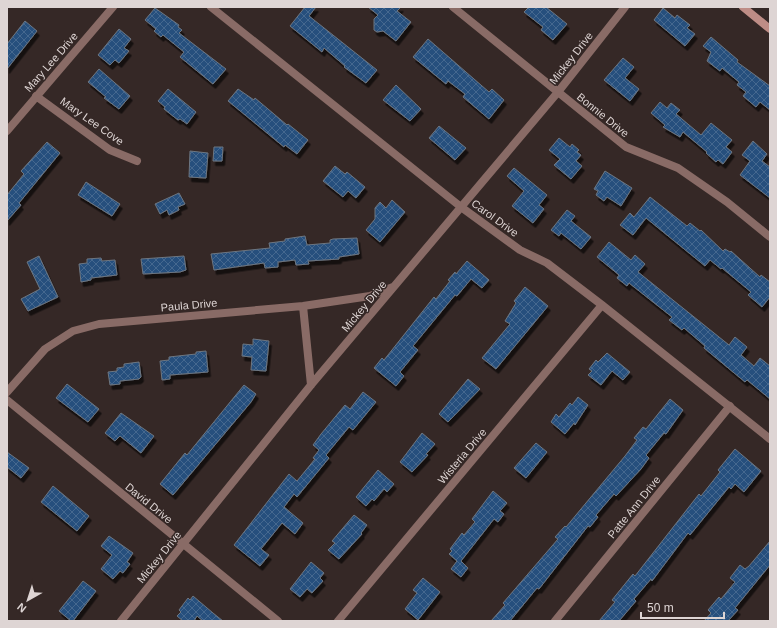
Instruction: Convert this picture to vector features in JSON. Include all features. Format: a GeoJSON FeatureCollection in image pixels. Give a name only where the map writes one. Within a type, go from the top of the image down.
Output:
{"type":"FeatureCollection","features":[{"type":"Feature","properties":{"kind":"main road"},"geometry":{"type":"LineString","coordinates":[[743,7],[770,29]]}},
{"type":"Feature","properties":{"kind":"street","name":"Mary Lee Drive"},"geometry":{"type":"LineString","coordinates":[[7,132],[113,7]]}},
{"type":"Feature","properties":{"kind":"street","name":"Carol Drive"},"geometry":{"type":"LineString","coordinates":[[211,7],[461,207],[520,250],[547,263],[730,406],[770,440]]}},
{"type":"Feature","properties":{"kind":"street","name":"Bonnie Drive"},"geometry":{"type":"LineString","coordinates":[[453,7],[626,147],[678,168],[727,202],[770,237]]}},
{"type":"Feature","properties":{"kind":"street","name":"Mickey Drive"},"geometry":{"type":"LineString","coordinates":[[121,621],[312,385],[558,92],[625,7]]}},
{"type":"Feature","properties":{"kind":"street","name":"Mary Lee Cove"},"geometry":{"type":"LineString","coordinates":[[36,96],[110,150],[137,161]]}},
{"type":"Feature","properties":{"kind":"street","name":"Paula Drive"},"geometry":{"type":"LineString","coordinates":[[7,392],[45,349],[73,331],[99,324],[303,306],[370,296],[395,286]]}},
{"type":"Feature","properties":{"kind":"street","name":"Wisteria Drive"},"geometry":{"type":"LineString","coordinates":[[338,621],[602,305]]}},
{"type":"Feature","properties":{"kind":"street"},"geometry":{"type":"LineString","coordinates":[[303,306],[312,385]]}},
{"type":"Feature","properties":{"kind":"street","name":"David Drive"},"geometry":{"type":"LineString","coordinates":[[7,400],[278,621]]}},
{"type":"Feature","properties":{"kind":"street","name":"Patte Ann Drive"},"geometry":{"type":"LineString","coordinates":[[555,621],[730,406]]}},
{"type":"Feature","properties":{"kind":"building"},"geometry":{"type":"Polygon","coordinates":[[[305,7],[316,7],[309,16],[377,70],[366,83],[344,67],[345,66],[324,48],[322,52],[290,26],[305,7]]]}},
{"type":"Feature","properties":{"kind":"building"},"geometry":{"type":"Polygon","coordinates":[[[368,7],[401,7],[397,11],[411,22],[396,41],[383,31],[377,32],[374,30],[374,19],[378,15],[368,7]]]}},
{"type":"Feature","properties":{"kind":"building"},"geometry":{"type":"Polygon","coordinates":[[[529,7],[546,7],[567,24],[553,40],[541,30],[543,27],[524,12],[529,7]]]}},
{"type":"Feature","properties":{"kind":"building"},"geometry":{"type":"Polygon","coordinates":[[[155,8],[179,25],[178,27],[182,30],[179,33],[226,69],[213,84],[180,57],[184,52],[163,35],[161,37],[154,31],[156,29],[145,20],[155,8]]]}},
{"type":"Feature","properties":{"kind":"building"},"geometry":{"type":"Polygon","coordinates":[[[663,8],[675,18],[677,15],[690,25],[687,28],[695,34],[685,46],[654,20],[663,8]]]}},
{"type":"Feature","properties":{"kind":"building"},"geometry":{"type":"Polygon","coordinates":[[[25,21],[37,31],[7,69],[7,44],[25,21]]]}},
{"type":"Feature","properties":{"kind":"building"},"geometry":{"type":"Polygon","coordinates":[[[119,29],[131,39],[124,48],[129,51],[119,63],[115,60],[110,65],[98,55],[119,29]]]}},
{"type":"Feature","properties":{"kind":"building"},"geometry":{"type":"Polygon","coordinates":[[[711,37],[738,60],[737,62],[770,86],[770,110],[760,102],[756,107],[743,96],[746,92],[737,85],[739,82],[722,68],[720,71],[707,61],[711,52],[703,46],[711,37]]]}},
{"type":"Feature","properties":{"kind":"building"},"geometry":{"type":"Polygon","coordinates":[[[428,39],[489,92],[492,89],[504,100],[489,119],[463,97],[465,94],[448,81],[446,84],[413,57],[428,39]]]}},
{"type":"Feature","properties":{"kind":"building"},"geometry":{"type":"Polygon","coordinates":[[[623,58],[634,67],[625,78],[639,89],[630,101],[604,80],[623,58]]]}},
{"type":"Feature","properties":{"kind":"building"},"geometry":{"type":"Polygon","coordinates":[[[99,69],[130,96],[119,109],[104,98],[106,97],[88,82],[99,69]]]}},
{"type":"Feature","properties":{"kind":"building"},"geometry":{"type":"Polygon","coordinates":[[[396,85],[421,109],[410,121],[383,100],[396,85]]]}},
{"type":"Feature","properties":{"kind":"building"},"geometry":{"type":"Polygon","coordinates":[[[168,89],[196,112],[187,124],[180,119],[178,120],[164,109],[165,107],[158,101],[168,89]]]}},
{"type":"Feature","properties":{"kind":"building"},"geometry":{"type":"Polygon","coordinates":[[[238,89],[254,100],[255,98],[287,125],[288,124],[308,140],[297,154],[285,145],[284,147],[228,101],[238,89]]]}},
{"type":"Feature","properties":{"kind":"building"},"geometry":{"type":"Polygon","coordinates":[[[660,102],[667,108],[671,103],[680,110],[676,114],[701,135],[711,123],[732,140],[726,147],[732,152],[723,164],[718,160],[716,162],[706,153],[707,152],[683,132],[680,137],[663,127],[665,125],[651,113],[660,102]]]}},
{"type":"Feature","properties":{"kind":"building"},"geometry":{"type":"Polygon","coordinates":[[[439,126],[466,148],[455,160],[429,138],[439,126]]]}},
{"type":"Feature","properties":{"kind":"building"},"geometry":{"type":"Polygon","coordinates":[[[559,138],[570,147],[572,144],[579,150],[577,152],[581,155],[576,161],[582,166],[571,179],[554,165],[560,159],[549,150],[559,138]]]}},
{"type":"Feature","properties":{"kind":"building"},"geometry":{"type":"Polygon","coordinates":[[[753,141],[767,154],[762,161],[770,167],[770,198],[740,175],[750,161],[742,155],[753,141]]]}},
{"type":"Feature","properties":{"kind":"building"},"geometry":{"type":"Polygon","coordinates":[[[47,142],[60,153],[19,203],[21,205],[7,221],[7,195],[24,174],[21,171],[47,142]]]}},
{"type":"Feature","properties":{"kind":"building"},"geometry":{"type":"Polygon","coordinates":[[[214,147],[223,147],[222,161],[213,161],[214,147]]]}},
{"type":"Feature","properties":{"kind":"building"},"geometry":{"type":"Polygon","coordinates":[[[190,151],[208,153],[206,178],[189,177],[190,151]]]}},
{"type":"Feature","properties":{"kind":"building"},"geometry":{"type":"Polygon","coordinates":[[[335,166],[345,174],[347,172],[365,187],[356,198],[348,191],[343,197],[323,181],[335,166]]]}},
{"type":"Feature","properties":{"kind":"building"},"geometry":{"type":"Polygon","coordinates":[[[514,168],[547,195],[539,205],[544,209],[533,223],[512,206],[524,191],[507,176],[514,168]]]}},
{"type":"Feature","properties":{"kind":"building"},"geometry":{"type":"Polygon","coordinates":[[[605,171],[632,188],[621,206],[607,197],[604,201],[596,195],[598,191],[594,189],[605,171]]]}},
{"type":"Feature","properties":{"kind":"building"},"geometry":{"type":"Polygon","coordinates":[[[86,182],[120,204],[112,216],[78,195],[86,182]]]}},
{"type":"Feature","properties":{"kind":"building"},"geometry":{"type":"Polygon","coordinates":[[[179,193],[185,204],[178,207],[179,210],[169,215],[167,210],[160,214],[155,204],[179,193]]]}},
{"type":"Feature","properties":{"kind":"building"},"geometry":{"type":"Polygon","coordinates":[[[650,197],[687,226],[690,223],[700,231],[701,230],[723,251],[725,249],[730,252],[731,251],[760,277],[761,275],[770,282],[770,297],[762,307],[748,295],[751,292],[722,268],[721,269],[710,260],[705,266],[646,218],[633,235],[620,225],[630,213],[634,217],[650,197]]]}},
{"type":"Feature","properties":{"kind":"building"},"geometry":{"type":"Polygon","coordinates":[[[392,200],[405,212],[380,242],[366,230],[375,219],[375,208],[380,202],[386,208],[392,200]]]}},
{"type":"Feature","properties":{"kind":"building"},"geometry":{"type":"Polygon","coordinates":[[[567,210],[575,216],[571,221],[591,237],[581,249],[561,233],[559,236],[551,230],[567,210]]]}},
{"type":"Feature","properties":{"kind":"building"},"geometry":{"type":"Polygon","coordinates":[[[305,236],[307,245],[330,243],[330,240],[333,239],[357,238],[359,254],[339,257],[339,259],[308,261],[309,264],[296,265],[295,260],[278,262],[278,267],[265,268],[264,263],[214,270],[211,254],[270,248],[269,243],[305,236]]]}},
{"type":"Feature","properties":{"kind":"building"},"geometry":{"type":"Polygon","coordinates":[[[609,242],[631,260],[635,255],[645,264],[638,272],[729,345],[735,337],[747,347],[741,355],[754,366],[760,358],[770,366],[770,399],[747,380],[745,382],[704,348],[705,346],[684,328],[682,330],[669,320],[672,317],[629,283],[627,286],[617,278],[619,275],[597,257],[609,242]]]}},
{"type":"Feature","properties":{"kind":"building"},"geometry":{"type":"Polygon","coordinates":[[[39,256],[58,297],[28,311],[21,299],[40,289],[27,262],[39,256]]]}},
{"type":"Feature","properties":{"kind":"building"},"geometry":{"type":"Polygon","coordinates":[[[184,256],[186,270],[180,272],[143,274],[141,259],[184,256]]]}},
{"type":"Feature","properties":{"kind":"building"},"geometry":{"type":"Polygon","coordinates":[[[101,258],[102,261],[115,260],[117,275],[91,278],[91,280],[81,282],[79,264],[87,263],[87,259],[101,258]]]}},
{"type":"Feature","properties":{"kind":"building"},"geometry":{"type":"Polygon","coordinates":[[[467,261],[489,280],[482,288],[471,279],[457,296],[455,295],[413,346],[418,350],[400,372],[404,376],[396,386],[374,368],[382,358],[384,360],[434,297],[436,299],[450,281],[448,280],[455,272],[456,274],[467,261]]]}},
{"type":"Feature","properties":{"kind":"building"},"geometry":{"type":"Polygon","coordinates":[[[525,287],[548,306],[496,369],[482,358],[510,324],[505,321],[516,303],[514,301],[525,287]]]}},
{"type":"Feature","properties":{"kind":"building"},"geometry":{"type":"Polygon","coordinates":[[[253,339],[269,341],[266,371],[251,370],[252,357],[242,356],[243,344],[253,345],[253,339]]]}},
{"type":"Feature","properties":{"kind":"building"},"geometry":{"type":"Polygon","coordinates":[[[206,351],[208,372],[170,375],[170,379],[162,380],[160,361],[169,360],[169,357],[196,354],[196,352],[206,351]]]}},
{"type":"Feature","properties":{"kind":"building"},"geometry":{"type":"Polygon","coordinates":[[[607,353],[630,372],[623,380],[612,371],[601,385],[588,375],[592,371],[589,369],[596,360],[598,362],[607,353]]]}},
{"type":"Feature","properties":{"kind":"building"},"geometry":{"type":"Polygon","coordinates":[[[139,362],[141,377],[139,379],[120,381],[120,384],[110,385],[108,372],[117,371],[117,368],[124,367],[124,364],[139,362]]]}},
{"type":"Feature","properties":{"kind":"building"},"geometry":{"type":"Polygon","coordinates":[[[468,379],[480,389],[448,422],[439,414],[468,379]]]}},
{"type":"Feature","properties":{"kind":"building"},"geometry":{"type":"Polygon","coordinates":[[[67,384],[99,409],[88,422],[56,398],[67,384]]]}},
{"type":"Feature","properties":{"kind":"building"},"geometry":{"type":"Polygon","coordinates":[[[244,385],[256,394],[251,402],[173,495],[160,484],[185,453],[187,455],[244,385]]]}},
{"type":"Feature","properties":{"kind":"building"},"geometry":{"type":"Polygon","coordinates":[[[363,392],[376,402],[353,430],[349,427],[326,455],[329,458],[297,497],[294,494],[284,507],[303,523],[295,534],[282,523],[261,549],[269,555],[260,566],[234,545],[289,474],[297,481],[315,459],[313,458],[319,450],[313,445],[321,434],[345,405],[350,409],[363,392]]]}},
{"type":"Feature","properties":{"kind":"building"},"geometry":{"type":"Polygon","coordinates":[[[578,397],[588,405],[575,425],[574,423],[565,434],[551,422],[556,414],[559,417],[570,403],[572,405],[578,397]]]}},
{"type":"Feature","properties":{"kind":"building"},"geometry":{"type":"Polygon","coordinates":[[[670,399],[683,410],[666,434],[664,433],[646,455],[649,458],[641,469],[616,496],[614,494],[596,515],[598,517],[590,527],[588,526],[539,589],[537,588],[510,621],[491,621],[505,605],[503,603],[558,539],[555,537],[565,526],[566,527],[625,456],[637,440],[634,438],[643,427],[646,429],[670,399]]]}},
{"type":"Feature","properties":{"kind":"building"},"geometry":{"type":"Polygon","coordinates":[[[121,413],[154,436],[141,453],[120,436],[115,441],[105,433],[121,413]]]}},
{"type":"Feature","properties":{"kind":"building"},"geometry":{"type":"Polygon","coordinates":[[[422,433],[435,444],[426,454],[428,455],[412,472],[400,462],[422,433]]]}},
{"type":"Feature","properties":{"kind":"building"},"geometry":{"type":"Polygon","coordinates":[[[536,443],[547,452],[526,478],[514,468],[536,443]]]}},
{"type":"Feature","properties":{"kind":"building"},"geometry":{"type":"Polygon","coordinates":[[[735,449],[761,471],[744,492],[735,484],[731,489],[729,487],[690,535],[688,533],[652,581],[651,579],[634,599],[636,601],[619,621],[599,621],[615,602],[612,600],[633,574],[635,576],[699,494],[701,496],[720,472],[718,470],[735,449]]]}},
{"type":"Feature","properties":{"kind":"building"},"geometry":{"type":"Polygon","coordinates":[[[7,452],[29,468],[21,478],[7,467],[7,452]]]}},
{"type":"Feature","properties":{"kind":"building"},"geometry":{"type":"Polygon","coordinates":[[[378,470],[394,484],[387,492],[384,489],[374,501],[372,499],[366,506],[356,497],[378,470]]]}},
{"type":"Feature","properties":{"kind":"building"},"geometry":{"type":"Polygon","coordinates":[[[53,486],[89,516],[77,531],[41,502],[53,486]]]}},
{"type":"Feature","properties":{"kind":"building"},"geometry":{"type":"Polygon","coordinates":[[[493,491],[507,503],[500,511],[504,514],[498,522],[494,519],[461,561],[468,568],[461,577],[451,569],[457,561],[449,554],[452,551],[450,549],[462,533],[464,535],[475,522],[472,519],[493,491]]]}},
{"type":"Feature","properties":{"kind":"building"},"geometry":{"type":"Polygon","coordinates":[[[354,515],[367,525],[361,533],[362,534],[339,559],[328,550],[335,543],[332,541],[354,515]]]}},
{"type":"Feature","properties":{"kind":"building"},"geometry":{"type":"Polygon","coordinates":[[[109,536],[133,553],[127,562],[130,564],[123,573],[120,571],[113,579],[101,569],[112,555],[101,546],[109,536]]]}},
{"type":"Feature","properties":{"kind":"building"},"geometry":{"type":"Polygon","coordinates":[[[770,541],[770,565],[735,608],[738,610],[728,621],[704,621],[711,613],[708,610],[719,597],[721,599],[735,582],[730,578],[740,565],[745,569],[749,566],[770,541]]]}},
{"type":"Feature","properties":{"kind":"building"},"geometry":{"type":"Polygon","coordinates":[[[311,562],[324,573],[320,578],[323,581],[312,593],[307,589],[300,597],[290,589],[311,562]]]}},
{"type":"Feature","properties":{"kind":"building"},"geometry":{"type":"Polygon","coordinates":[[[423,578],[440,592],[418,620],[405,609],[417,593],[413,590],[423,578]]]}},
{"type":"Feature","properties":{"kind":"building"},"geometry":{"type":"Polygon","coordinates":[[[83,581],[96,591],[73,621],[71,621],[59,611],[83,581]]]}},
{"type":"Feature","properties":{"kind":"building"},"geometry":{"type":"Polygon","coordinates":[[[193,596],[223,621],[203,621],[197,616],[194,621],[183,621],[177,616],[181,612],[179,610],[188,598],[190,600],[193,596]]]}}]}
